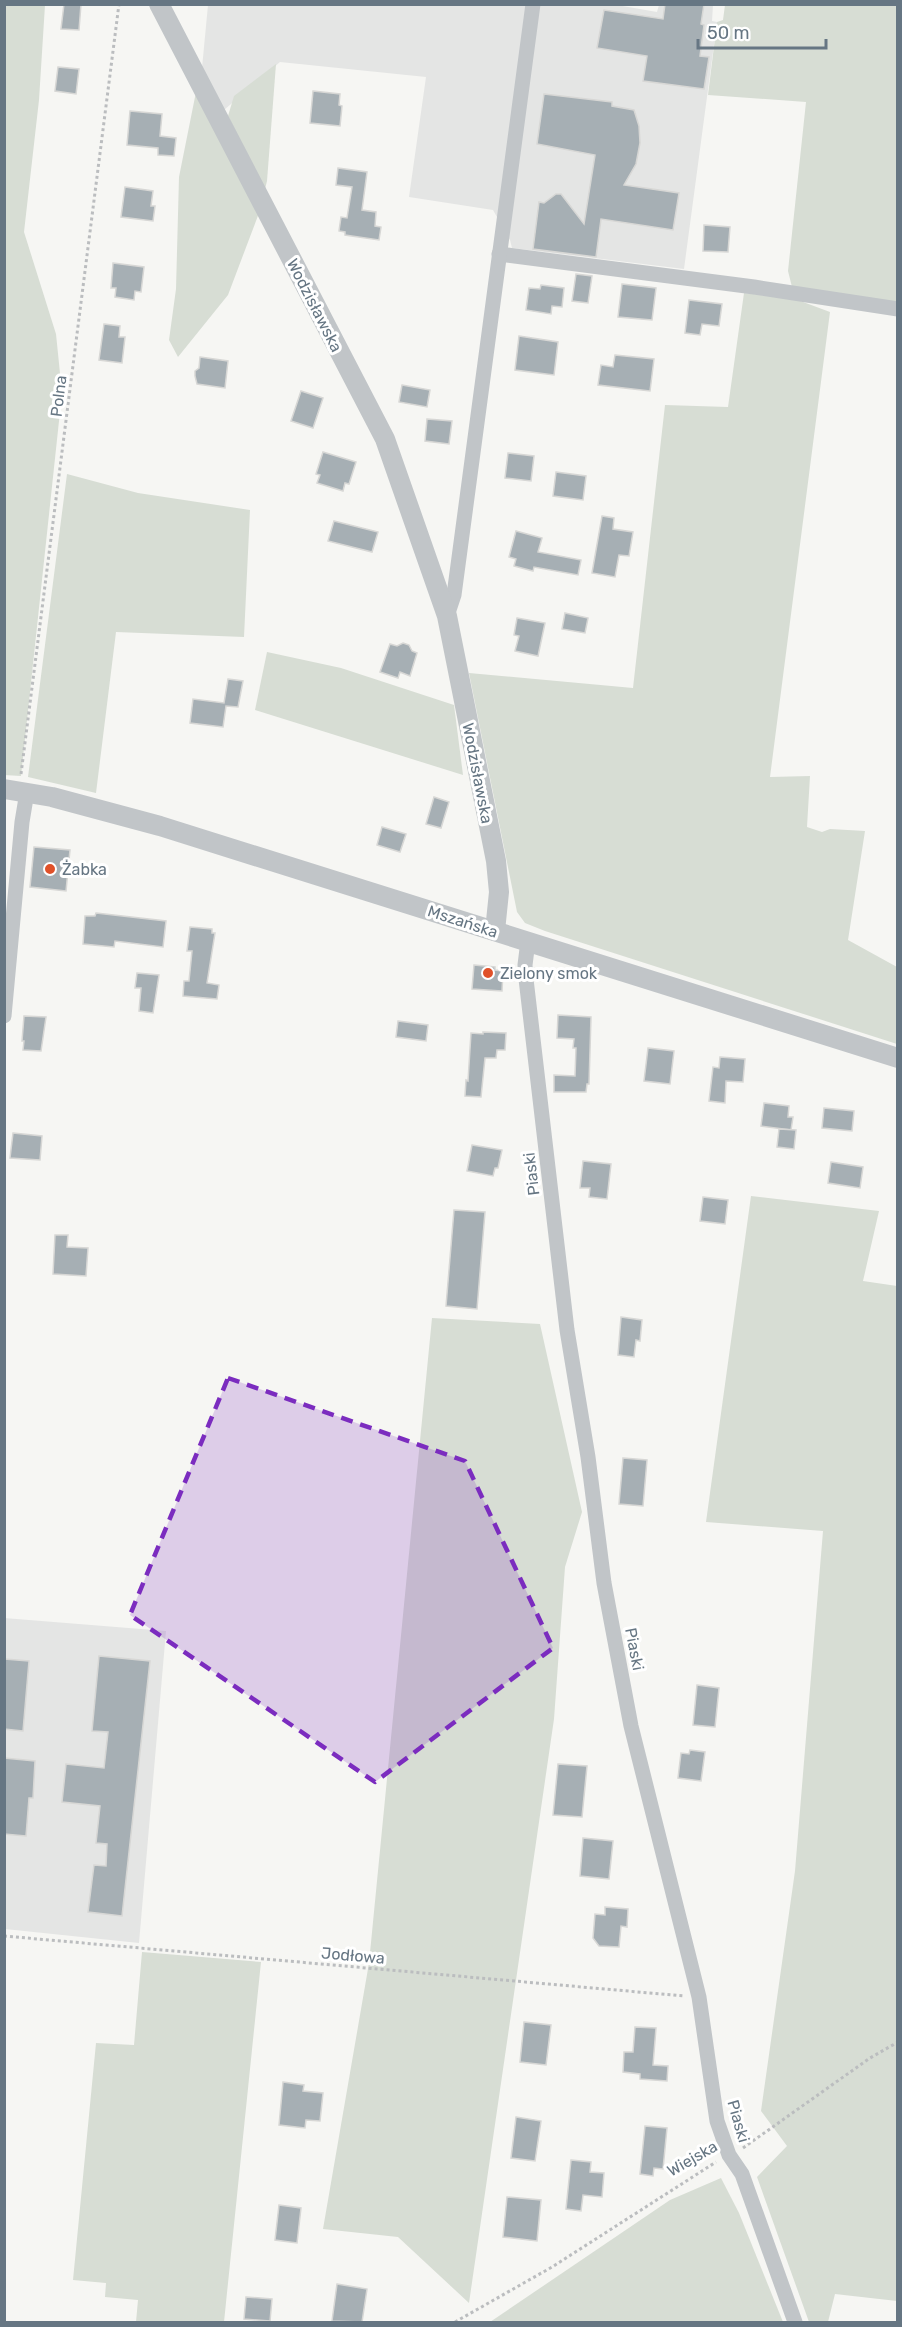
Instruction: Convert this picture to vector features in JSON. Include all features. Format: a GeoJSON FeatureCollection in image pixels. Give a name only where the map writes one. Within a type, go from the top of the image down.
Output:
{"type":"FeatureCollection","features":[{"type":"Feature","properties":{"kind":"street","name":"Wodzisławska"},"geometry":{"type":"LineString","coordinates":[[159,4],[385,439],[447,616],[498,876],[499,906],[495,931]]}},
{"type":"Feature","properties":{"kind":"street","name":"Wodzisławska"},"geometry":{"type":"LineString","coordinates":[[447,616],[454,595],[533,4]]}},
{"type":"Feature","properties":{"kind":"street"},"geometry":{"type":"LineString","coordinates":[[499,254],[754,287],[897,309]]}},
{"type":"Feature","properties":{"kind":"street","name":"Mszańska"},"geometry":{"type":"LineString","coordinates":[[17,791],[160,826],[897,1058]]}},
{"type":"Feature","properties":{"kind":"street"},"geometry":{"type":"LineString","coordinates":[[4,1016],[22,822],[17,791]]}},
{"type":"Feature","properties":{"kind":"street","name":"Piaski"},"geometry":{"type":"LineString","coordinates":[[528,941],[526,979],[567,1330],[588,1456],[604,1583],[631,1726],[699,1997],[717,2121],[729,2154]]}},
{"type":"Feature","properties":{"kind":"street","name":"Wiejska"},"geometry":{"type":"LineString","coordinates":[[729,2154],[742,2174],[795,2322]]}},
{"type":"Feature","properties":{"kind":"path","name":"Polna"},"geometry":{"type":"LineString","coordinates":[[17,791],[119,4]]}},
{"type":"Feature","properties":{"kind":"path","name":"Jodłowa"},"geometry":{"type":"LineString","coordinates":[[4,1936],[699,1997]]}},
{"type":"Feature","properties":{"kind":"path","name":"Piaski"},"geometry":{"type":"LineString","coordinates":[[729,2154],[743,2148],[870,2058],[897,2042]]}},
{"type":"Feature","properties":{"kind":"path","name":"Wiejska"},"geometry":{"type":"LineString","coordinates":[[455,2322],[552,2267],[729,2154]]}},
{"type":"Feature","properties":{"kind":"highlighted area"},"geometry":{"type":"Polygon","coordinates":[[[228,1378],[465,1461],[553,1648],[375,1782],[130,1615],[228,1378]]]}},
{"type":"Feature","properties":{"kind":"shaded area"},"geometry":{"type":"Polygon","coordinates":[[[611,4],[657,12],[659,5],[713,5],[712,21],[717,22],[684,269],[512,248],[493,210],[409,197],[426,77],[280,62],[224,110],[202,68],[208,5],[611,4]]]}},
{"type":"Feature","properties":{"kind":"shaded area"},"geometry":{"type":"Polygon","coordinates":[[[4,5],[45,5],[39,100],[24,232],[56,334],[62,393],[21,776],[4,775],[4,5]]]}},
{"type":"Feature","properties":{"kind":"shaded area"},"geometry":{"type":"Polygon","coordinates":[[[725,5],[897,5],[897,302],[792,287],[788,271],[806,102],[708,95],[717,22],[723,20],[725,5]]]}},
{"type":"Feature","properties":{"kind":"shaded area"},"geometry":{"type":"Polygon","coordinates":[[[276,64],[265,189],[228,116],[234,96],[276,64]]]}},
{"type":"Feature","properties":{"kind":"shaded area"},"geometry":{"type":"Polygon","coordinates":[[[196,92],[259,213],[228,295],[178,357],[169,340],[176,289],[179,177],[196,92]]]}},
{"type":"Feature","properties":{"kind":"shaded area"},"geometry":{"type":"Polygon","coordinates":[[[744,293],[795,299],[830,312],[770,777],[810,776],[807,827],[822,832],[830,829],[865,831],[848,940],[897,967],[897,1044],[545,931],[525,923],[517,912],[469,673],[633,688],[665,405],[728,407],[744,293]]]}},
{"type":"Feature","properties":{"kind":"shaded area"},"geometry":{"type":"Polygon","coordinates":[[[67,474],[138,493],[250,510],[244,637],[116,632],[96,793],[28,777],[67,474]]]}},
{"type":"Feature","properties":{"kind":"shaded area"},"geometry":{"type":"Polygon","coordinates":[[[267,652],[341,668],[454,705],[463,775],[255,710],[267,652]]]}},
{"type":"Feature","properties":{"kind":"shaded area"},"geometry":{"type":"Polygon","coordinates":[[[751,1196],[879,1211],[863,1281],[897,1286],[897,2301],[835,2294],[828,2322],[809,2322],[757,2177],[787,2146],[761,2111],[795,1871],[823,1531],[706,1522],[751,1196]]]}},
{"type":"Feature","properties":{"kind":"shaded area"},"geometry":{"type":"Polygon","coordinates":[[[432,1318],[540,1324],[582,1512],[565,1567],[554,1719],[469,2303],[398,2237],[323,2229],[369,1963],[432,1318]]]}},
{"type":"Feature","properties":{"kind":"shaded area"},"geometry":{"type":"Polygon","coordinates":[[[4,1618],[166,1631],[139,1943],[5,1929],[4,1618]]]}},
{"type":"Feature","properties":{"kind":"shaded area"},"geometry":{"type":"Polygon","coordinates":[[[142,1952],[261,1962],[224,2322],[136,2322],[138,2300],[105,2297],[106,2283],[73,2280],[96,2043],[134,2045],[142,1952]]]}},
{"type":"Feature","properties":{"kind":"shaded area"},"geometry":{"type":"Polygon","coordinates":[[[721,2178],[739,2213],[783,2322],[490,2322],[670,2200],[721,2178]]]}},
{"type":"Feature","properties":{"kind":"building"},"geometry":{"type":"Polygon","coordinates":[[[64,4],[81,4],[79,30],[61,29],[64,4]]]}},
{"type":"Feature","properties":{"kind":"building"},"geometry":{"type":"Polygon","coordinates":[[[665,4],[704,4],[700,56],[709,57],[704,89],[643,81],[647,56],[597,48],[604,10],[663,19],[665,4]]]}},
{"type":"Feature","properties":{"kind":"building"},"geometry":{"type":"Polygon","coordinates":[[[58,67],[79,69],[76,94],[55,91],[58,67]]]}},
{"type":"Feature","properties":{"kind":"building"},"geometry":{"type":"Polygon","coordinates":[[[313,91],[340,94],[339,105],[342,106],[340,126],[310,123],[313,91]]]}},
{"type":"Feature","properties":{"kind":"building"},"geometry":{"type":"Polygon","coordinates":[[[544,94],[612,102],[612,106],[634,110],[639,126],[640,143],[636,164],[624,185],[679,193],[673,230],[601,219],[596,257],[533,249],[539,202],[544,203],[556,194],[561,194],[584,224],[595,155],[537,144],[544,94]]]}},
{"type":"Feature","properties":{"kind":"building"},"geometry":{"type":"Polygon","coordinates":[[[130,111],[162,114],[160,136],[176,138],[174,156],[158,155],[158,148],[127,145],[130,111]]]}},
{"type":"Feature","properties":{"kind":"building"},"geometry":{"type":"Polygon","coordinates":[[[338,168],[367,172],[362,210],[376,212],[375,226],[381,227],[379,240],[345,235],[345,232],[339,231],[341,217],[347,218],[352,187],[336,185],[338,168]]]}},
{"type":"Feature","properties":{"kind":"building"},"geometry":{"type":"Polygon","coordinates":[[[125,187],[153,191],[151,206],[155,206],[153,221],[121,217],[125,187]]]}},
{"type":"Feature","properties":{"kind":"building"},"geometry":{"type":"Polygon","coordinates":[[[704,225],[730,227],[728,252],[703,251],[704,225]]]}},
{"type":"Feature","properties":{"kind":"building"},"geometry":{"type":"Polygon","coordinates":[[[113,263],[144,267],[141,292],[135,291],[134,300],[115,297],[116,288],[111,288],[113,263]]]}},
{"type":"Feature","properties":{"kind":"building"},"geometry":{"type":"Polygon","coordinates":[[[576,274],[592,276],[588,303],[572,301],[576,274]]]}},
{"type":"Feature","properties":{"kind":"building"},"geometry":{"type":"Polygon","coordinates":[[[622,284],[656,288],[652,320],[618,317],[622,284]]]}},
{"type":"Feature","properties":{"kind":"building"},"geometry":{"type":"Polygon","coordinates":[[[541,285],[564,288],[562,307],[552,306],[551,314],[526,310],[529,288],[540,289],[541,285]]]}},
{"type":"Feature","properties":{"kind":"building"},"geometry":{"type":"Polygon","coordinates":[[[689,300],[722,304],[719,326],[702,324],[700,335],[685,333],[689,300]]]}},
{"type":"Feature","properties":{"kind":"building"},"geometry":{"type":"Polygon","coordinates":[[[104,324],[120,326],[119,337],[125,337],[122,363],[99,360],[104,324]]]}},
{"type":"Feature","properties":{"kind":"building"},"geometry":{"type":"Polygon","coordinates":[[[519,336],[558,342],[554,375],[515,370],[519,336]]]}},
{"type":"Feature","properties":{"kind":"building"},"geometry":{"type":"Polygon","coordinates":[[[615,355],[654,359],[650,391],[598,385],[601,365],[613,367],[615,355]]]}},
{"type":"Feature","properties":{"kind":"building"},"geometry":{"type":"Polygon","coordinates":[[[200,357],[228,361],[225,388],[197,384],[195,371],[199,368],[200,357]]]}},
{"type":"Feature","properties":{"kind":"building"},"geometry":{"type":"Polygon","coordinates":[[[402,385],[430,390],[427,407],[399,402],[402,385]]]}},
{"type":"Feature","properties":{"kind":"building"},"geometry":{"type":"Polygon","coordinates":[[[301,391],[323,398],[313,428],[291,421],[301,391]]]}},
{"type":"Feature","properties":{"kind":"building"},"geometry":{"type":"Polygon","coordinates":[[[427,419],[452,421],[449,444],[425,441],[427,419]]]}},
{"type":"Feature","properties":{"kind":"building"},"geometry":{"type":"Polygon","coordinates":[[[323,452],[356,462],[349,484],[345,483],[343,491],[317,483],[320,475],[316,474],[323,452]]]}},
{"type":"Feature","properties":{"kind":"building"},"geometry":{"type":"Polygon","coordinates":[[[508,453],[534,456],[531,481],[505,478],[508,453]]]}},
{"type":"Feature","properties":{"kind":"building"},"geometry":{"type":"Polygon","coordinates":[[[556,472],[586,476],[583,500],[553,496],[556,472]]]}},
{"type":"Feature","properties":{"kind":"building"},"geometry":{"type":"Polygon","coordinates":[[[602,516],[614,518],[613,529],[633,532],[629,556],[619,555],[615,577],[592,573],[602,516]]]}},
{"type":"Feature","properties":{"kind":"building"},"geometry":{"type":"Polygon","coordinates":[[[334,521],[378,532],[372,552],[328,541],[334,521]]]}},
{"type":"Feature","properties":{"kind":"building"},"geometry":{"type":"Polygon","coordinates":[[[516,531],[542,538],[538,552],[581,560],[578,575],[534,567],[533,571],[514,566],[516,559],[509,557],[516,531]]]}},
{"type":"Feature","properties":{"kind":"building"},"geometry":{"type":"Polygon","coordinates":[[[565,613],[588,618],[585,633],[562,629],[565,613]]]}},
{"type":"Feature","properties":{"kind":"building"},"geometry":{"type":"Polygon","coordinates":[[[517,618],[545,623],[538,656],[515,651],[519,636],[514,635],[517,618]]]}},
{"type":"Feature","properties":{"kind":"building"},"geometry":{"type":"Polygon","coordinates":[[[403,643],[409,645],[412,651],[417,653],[410,676],[400,672],[398,678],[380,672],[390,644],[397,646],[403,643]]]}},
{"type":"Feature","properties":{"kind":"building"},"geometry":{"type":"Polygon","coordinates":[[[228,679],[243,681],[238,707],[226,706],[223,727],[190,723],[193,699],[224,703],[228,679]]]}},
{"type":"Feature","properties":{"kind":"building"},"geometry":{"type":"Polygon","coordinates":[[[434,797],[449,802],[441,828],[426,824],[434,797]]]}},
{"type":"Feature","properties":{"kind":"building"},"geometry":{"type":"Polygon","coordinates":[[[382,827],[406,834],[400,852],[377,845],[382,827]]]}},
{"type":"Feature","properties":{"kind":"building","name":"Żabka"},"geometry":{"type":"Polygon","coordinates":[[[34,847],[70,850],[66,891],[30,887],[34,847]]]}},
{"type":"Feature","properties":{"kind":"building"},"geometry":{"type":"Polygon","coordinates":[[[96,913],[166,921],[163,947],[115,941],[114,947],[83,944],[85,916],[95,916],[96,913]]]}},
{"type":"Feature","properties":{"kind":"building"},"geometry":{"type":"Polygon","coordinates":[[[190,927],[212,929],[212,933],[215,933],[207,983],[219,985],[217,999],[183,996],[184,981],[189,981],[192,951],[187,951],[190,927]]]}},
{"type":"Feature","properties":{"kind":"building"},"geometry":{"type":"Polygon","coordinates":[[[474,965],[495,967],[495,970],[503,971],[502,991],[472,989],[474,965]]]}},
{"type":"Feature","properties":{"kind":"building"},"geometry":{"type":"Polygon","coordinates":[[[137,973],[159,975],[153,1013],[139,1011],[141,988],[135,988],[137,973]]]}},
{"type":"Feature","properties":{"kind":"building"},"geometry":{"type":"Polygon","coordinates":[[[558,1015],[591,1017],[589,1084],[587,1084],[586,1092],[554,1092],[554,1075],[575,1076],[574,1039],[557,1038],[558,1015]]]}},
{"type":"Feature","properties":{"kind":"building"},"geometry":{"type":"Polygon","coordinates":[[[24,1016],[46,1017],[41,1051],[23,1050],[24,1016]]]}},
{"type":"Feature","properties":{"kind":"building"},"geometry":{"type":"Polygon","coordinates":[[[398,1021],[428,1025],[426,1041],[396,1037],[398,1021]]]}},
{"type":"Feature","properties":{"kind":"building"},"geometry":{"type":"Polygon","coordinates":[[[483,1032],[506,1033],[505,1050],[497,1050],[496,1058],[485,1058],[481,1097],[465,1096],[471,1033],[483,1034],[483,1032]]]}},
{"type":"Feature","properties":{"kind":"building"},"geometry":{"type":"Polygon","coordinates":[[[648,1048],[674,1051],[670,1084],[644,1081],[648,1048]]]}},
{"type":"Feature","properties":{"kind":"building"},"geometry":{"type":"Polygon","coordinates":[[[720,1057],[745,1059],[743,1082],[726,1081],[725,1103],[709,1101],[713,1067],[719,1068],[720,1057]]]}},
{"type":"Feature","properties":{"kind":"building"},"geometry":{"type":"Polygon","coordinates":[[[764,1103],[789,1106],[788,1117],[793,1117],[791,1130],[761,1126],[764,1103]]]}},
{"type":"Feature","properties":{"kind":"building"},"geometry":{"type":"Polygon","coordinates":[[[824,1108],[854,1111],[852,1131],[822,1128],[824,1108]]]}},
{"type":"Feature","properties":{"kind":"building"},"geometry":{"type":"Polygon","coordinates":[[[779,1129],[796,1130],[794,1149],[777,1147],[779,1129]]]}},
{"type":"Feature","properties":{"kind":"building"},"geometry":{"type":"Polygon","coordinates":[[[13,1133],[42,1136],[40,1160],[10,1158],[13,1133]]]}},
{"type":"Feature","properties":{"kind":"building"},"geometry":{"type":"Polygon","coordinates":[[[472,1145],[502,1150],[498,1168],[495,1168],[493,1176],[467,1171],[472,1145]]]}},
{"type":"Feature","properties":{"kind":"building"},"geometry":{"type":"Polygon","coordinates":[[[583,1161],[611,1164],[607,1199],[589,1197],[590,1188],[580,1188],[583,1161]]]}},
{"type":"Feature","properties":{"kind":"building"},"geometry":{"type":"Polygon","coordinates":[[[831,1162],[863,1167],[860,1188],[828,1183],[831,1162]]]}},
{"type":"Feature","properties":{"kind":"building"},"geometry":{"type":"Polygon","coordinates":[[[703,1197],[728,1200],[725,1224],[700,1221],[703,1197]]]}},
{"type":"Feature","properties":{"kind":"building"},"geometry":{"type":"Polygon","coordinates":[[[454,1210],[485,1212],[477,1309],[446,1306],[454,1210]]]}},
{"type":"Feature","properties":{"kind":"building"},"geometry":{"type":"Polygon","coordinates":[[[55,1235],[68,1235],[67,1247],[88,1248],[86,1276],[53,1274],[55,1235]]]}},
{"type":"Feature","properties":{"kind":"building"},"geometry":{"type":"Polygon","coordinates":[[[621,1317],[642,1320],[640,1341],[636,1340],[634,1357],[618,1355],[621,1317]]]}},
{"type":"Feature","properties":{"kind":"building"},"geometry":{"type":"Polygon","coordinates":[[[623,1458],[647,1460],[643,1506],[619,1504],[623,1458]]]}},
{"type":"Feature","properties":{"kind":"building"},"geometry":{"type":"Polygon","coordinates":[[[99,1656],[150,1661],[122,1916],[88,1912],[94,1865],[106,1866],[107,1844],[96,1843],[100,1806],[62,1802],[66,1764],[104,1768],[108,1732],[92,1731],[99,1656]]]}},
{"type":"Feature","properties":{"kind":"building"},"geometry":{"type":"Polygon","coordinates":[[[4,1659],[29,1661],[23,1731],[4,1729],[4,1659]]]}},
{"type":"Feature","properties":{"kind":"building"},"geometry":{"type":"Polygon","coordinates":[[[697,1685],[719,1688],[715,1727],[693,1725],[697,1685]]]}},
{"type":"Feature","properties":{"kind":"building"},"geometry":{"type":"Polygon","coordinates":[[[690,1750],[705,1752],[701,1781],[678,1778],[681,1753],[689,1754],[690,1750]]]}},
{"type":"Feature","properties":{"kind":"building"},"geometry":{"type":"Polygon","coordinates":[[[4,1758],[35,1761],[33,1798],[29,1798],[26,1836],[4,1834],[4,1758]]]}},
{"type":"Feature","properties":{"kind":"building"},"geometry":{"type":"Polygon","coordinates":[[[558,1764],[587,1766],[582,1817],[553,1815],[558,1764]]]}},
{"type":"Feature","properties":{"kind":"building"},"geometry":{"type":"Polygon","coordinates":[[[583,1838],[613,1841],[609,1879],[580,1876],[583,1838]]]}},
{"type":"Feature","properties":{"kind":"building"},"geometry":{"type":"Polygon","coordinates":[[[605,1907],[628,1909],[627,1927],[621,1926],[619,1947],[599,1946],[593,1938],[595,1914],[605,1915],[605,1907]]]}},
{"type":"Feature","properties":{"kind":"building"},"geometry":{"type":"Polygon","coordinates":[[[524,2022],[551,2025],[546,2065],[520,2062],[524,2022]]]}},
{"type":"Feature","properties":{"kind":"building"},"geometry":{"type":"Polygon","coordinates":[[[635,2027],[656,2028],[653,2065],[668,2066],[667,2081],[640,2079],[640,2074],[623,2072],[624,2052],[633,2052],[635,2027]]]}},
{"type":"Feature","properties":{"kind":"building"},"geometry":{"type":"Polygon","coordinates":[[[283,2082],[304,2085],[303,2091],[323,2093],[320,2121],[306,2120],[305,2128],[279,2125],[283,2082]]]}},
{"type":"Feature","properties":{"kind":"building"},"geometry":{"type":"Polygon","coordinates":[[[516,2117],[541,2121],[535,2161],[511,2158],[516,2117]]]}},
{"type":"Feature","properties":{"kind":"building"},"geometry":{"type":"Polygon","coordinates":[[[645,2126],[667,2128],[663,2169],[654,2168],[653,2176],[640,2174],[645,2126]]]}},
{"type":"Feature","properties":{"kind":"building"},"geometry":{"type":"Polygon","coordinates":[[[571,2160],[591,2162],[590,2172],[604,2173],[602,2197],[583,2195],[581,2211],[566,2209],[571,2160]]]}},
{"type":"Feature","properties":{"kind":"building"},"geometry":{"type":"Polygon","coordinates":[[[507,2197],[541,2200],[537,2241],[503,2237],[507,2197]]]}},
{"type":"Feature","properties":{"kind":"building"},"geometry":{"type":"Polygon","coordinates":[[[279,2205],[301,2208],[297,2243],[275,2240],[279,2205]]]}},
{"type":"Feature","properties":{"kind":"building"},"geometry":{"type":"Polygon","coordinates":[[[337,2284],[367,2289],[362,2322],[332,2321],[337,2284]]]}},
{"type":"Feature","properties":{"kind":"building"},"geometry":{"type":"Polygon","coordinates":[[[246,2297],[272,2299],[270,2321],[244,2319],[246,2297]]]}},
{"type":"Feature","properties":{"kind":"place","name":"Żabka"},"geometry":{"type":"Point","coordinates":[50,869]}},
{"type":"Feature","properties":{"kind":"place","name":"Zielony smok"},"geometry":{"type":"Point","coordinates":[488,973]}}]}
